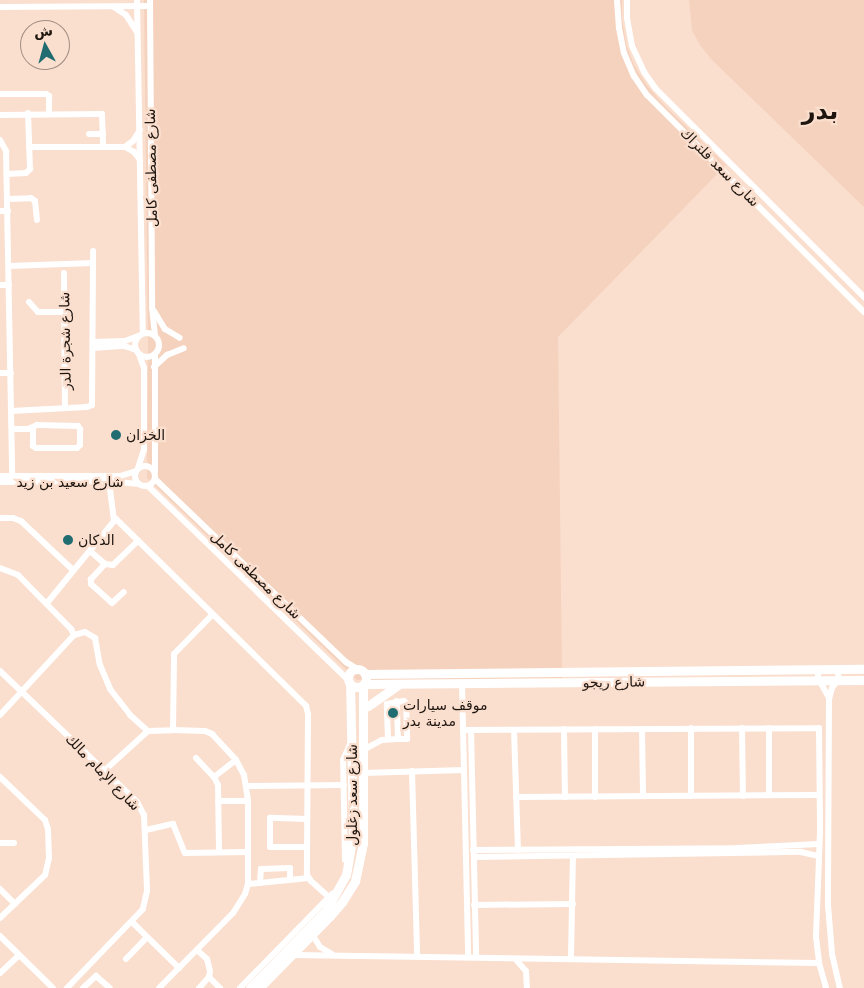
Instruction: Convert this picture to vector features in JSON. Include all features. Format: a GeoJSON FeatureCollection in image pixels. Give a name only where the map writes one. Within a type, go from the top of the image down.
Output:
{"type":"FeatureCollection","features":[{"type":"Feature","properties":{"kind":"main road"},"geometry":{"type":"LineString","coordinates":[[357,669],[365,674],[363,685],[356,688],[348,682],[349,673],[357,669]]}},
{"type":"Feature","properties":{"kind":"main road","name":"شارع ريجو"},"geometry":{"type":"LineString","coordinates":[[365,674],[864,669]]}},
{"type":"Feature","properties":{"kind":"main road"},"geometry":{"type":"LineString","coordinates":[[578,672],[578,682]]}},
{"type":"Feature","properties":{"kind":"main road"},"geometry":{"type":"LineString","coordinates":[[383,674],[383,684]]}},
{"type":"Feature","properties":{"kind":"main road","name":"شارع ريجو"},"geometry":{"type":"LineString","coordinates":[[363,685],[864,680]]}},
{"type":"Feature","properties":{"kind":"main road","name":"شارع سعد زغلول"},"geometry":{"type":"LineString","coordinates":[[262,982],[327,909],[346,875],[353,834],[352,741],[348,682]]}},
{"type":"Feature","properties":{"kind":"main road"},"geometry":{"type":"LineString","coordinates":[[363,708],[400,684]]}},
{"type":"Feature","properties":{"kind":"main road","name":"شارع سعد زغلول"},"geometry":{"type":"LineString","coordinates":[[250,988],[262,982],[292,955],[342,902],[355,881],[363,843],[363,685]]}},
{"type":"Feature","properties":{"kind":"street","name":"شارع سعد فلتراك"},"geometry":{"type":"LineString","coordinates":[[618,0],[618,28],[624,53],[634,76],[650,97],[864,312]]}},
{"type":"Feature","properties":{"kind":"street","name":"شارع سعد فلتراك"},"geometry":{"type":"LineString","coordinates":[[627,0],[632,46],[644,72],[657,90],[864,297]]}},
{"type":"Feature","properties":{"kind":"street","name":"شارع مصطفى كامل"},"geometry":{"type":"LineString","coordinates":[[137,3],[144,314],[141,335]]}},
{"type":"Feature","properties":{"kind":"street"},"geometry":{"type":"LineString","coordinates":[[0,7],[112,7],[150,3]]}},
{"type":"Feature","properties":{"kind":"street","name":"شارع مصطفى كامل"},"geometry":{"type":"LineString","coordinates":[[150,3],[153,311],[155,336]]}},
{"type":"Feature","properties":{"kind":"street"},"geometry":{"type":"LineString","coordinates":[[112,7],[131,21],[139,36]]}},
{"type":"Feature","properties":{"kind":"street"},"geometry":{"type":"LineString","coordinates":[[650,97],[657,90]]}},
{"type":"Feature","properties":{"kind":"street"},"geometry":{"type":"LineString","coordinates":[[0,94],[46,94],[48,96],[49,113]]}},
{"type":"Feature","properties":{"kind":"street"},"geometry":{"type":"LineString","coordinates":[[5,178],[28,172],[28,113]]}},
{"type":"Feature","properties":{"kind":"street"},"geometry":{"type":"LineString","coordinates":[[0,114],[102,114],[103,147]]}},
{"type":"Feature","properties":{"kind":"street"},"geometry":{"type":"LineString","coordinates":[[125,147],[133,141],[140,128]]}},
{"type":"Feature","properties":{"kind":"street"},"geometry":{"type":"LineString","coordinates":[[89,134],[103,134]]}},
{"type":"Feature","properties":{"kind":"street"},"geometry":{"type":"LineString","coordinates":[[0,140],[6,147],[5,178],[8,199],[12,476]]}},
{"type":"Feature","properties":{"kind":"street"},"geometry":{"type":"LineString","coordinates":[[29,147],[125,147],[134,152],[141,161]]}},
{"type":"Feature","properties":{"kind":"street"},"geometry":{"type":"LineString","coordinates":[[718,165],[725,157]]}},
{"type":"Feature","properties":{"kind":"street"},"geometry":{"type":"LineString","coordinates":[[726,172],[733,165]]}},
{"type":"Feature","properties":{"kind":"street"},"geometry":{"type":"LineString","coordinates":[[8,199],[31,198],[35,201],[38,220]]}},
{"type":"Feature","properties":{"kind":"street"},"geometry":{"type":"LineString","coordinates":[[0,211],[8,211]]}},
{"type":"Feature","properties":{"kind":"street"},"geometry":{"type":"LineString","coordinates":[[11,411],[87,407],[93,403],[93,251]]}},
{"type":"Feature","properties":{"kind":"street"},"geometry":{"type":"LineString","coordinates":[[9,266],[93,262]]}},
{"type":"Feature","properties":{"kind":"street","name":"شارع شجرة الدر"},"geometry":{"type":"LineString","coordinates":[[64,273],[65,408]]}},
{"type":"Feature","properties":{"kind":"street"},"geometry":{"type":"LineString","coordinates":[[0,285],[9,285]]}},
{"type":"Feature","properties":{"kind":"street"},"geometry":{"type":"LineString","coordinates":[[29,302],[38,312],[64,312]]}},
{"type":"Feature","properties":{"kind":"street"},"geometry":{"type":"LineString","coordinates":[[144,314],[148,318],[153,311],[160,323],[180,338]]}},
{"type":"Feature","properties":{"kind":"street"},"geometry":{"type":"LineString","coordinates":[[93,345],[125,341],[141,335],[155,336],[159,346],[155,354],[154,369],[155,479],[148,486],[140,484],[135,478],[144,454],[144,371],[135,344],[141,335]]}},
{"type":"Feature","properties":{"kind":"street"},"geometry":{"type":"LineString","coordinates":[[93,345],[124,346],[146,357],[155,354]]}},
{"type":"Feature","properties":{"kind":"street"},"geometry":{"type":"LineString","coordinates":[[154,369],[167,355],[184,348]]}},
{"type":"Feature","properties":{"kind":"street"},"geometry":{"type":"LineString","coordinates":[[144,371],[149,368],[154,369]]}},
{"type":"Feature","properties":{"kind":"street"},"geometry":{"type":"LineString","coordinates":[[0,373],[11,373]]}},
{"type":"Feature","properties":{"kind":"street"},"geometry":{"type":"LineString","coordinates":[[12,429],[33,428],[37,426],[79,427],[80,446],[77,448],[36,448],[33,446],[33,428]]}},
{"type":"Feature","properties":{"kind":"street"},"geometry":{"type":"LineString","coordinates":[[144,454],[154,454]]}},
{"type":"Feature","properties":{"kind":"street"},"geometry":{"type":"LineString","coordinates":[[137,469],[149,466],[155,471]]}},
{"type":"Feature","properties":{"kind":"street","name":"شارع سعيد بن زيد"},"geometry":{"type":"LineString","coordinates":[[0,482],[109,481],[125,478],[137,469]]}},
{"type":"Feature","properties":{"kind":"street","name":"شارع سعيد بن زيد"},"geometry":{"type":"LineString","coordinates":[[0,476],[125,478],[140,484]]}},
{"type":"Feature","properties":{"kind":"street","name":"شارع مصطفى كامل"},"geometry":{"type":"LineString","coordinates":[[155,479],[344,659],[357,669]]}},
{"type":"Feature","properties":{"kind":"street"},"geometry":{"type":"LineString","coordinates":[[109,481],[114,518],[307,707],[306,786],[309,878],[329,897]]}},
{"type":"Feature","properties":{"kind":"street","name":"شارع مصطفى كامل"},"geometry":{"type":"LineString","coordinates":[[148,486],[336,666],[348,682]]}},
{"type":"Feature","properties":{"kind":"street"},"geometry":{"type":"LineString","coordinates":[[0,518],[21,520],[74,570]]}},
{"type":"Feature","properties":{"kind":"street"},"geometry":{"type":"LineString","coordinates":[[47,603],[90,551],[114,518]]}},
{"type":"Feature","properties":{"kind":"street"},"geometry":{"type":"LineString","coordinates":[[90,551],[105,564],[115,564],[138,541]]}},
{"type":"Feature","properties":{"kind":"street"},"geometry":{"type":"LineString","coordinates":[[105,564],[90,581],[91,584],[112,603],[124,592]]}},
{"type":"Feature","properties":{"kind":"street"},"geometry":{"type":"LineString","coordinates":[[0,568],[18,575],[47,603],[74,635]]}},
{"type":"Feature","properties":{"kind":"street"},"geometry":{"type":"LineString","coordinates":[[173,730],[174,654],[212,615]]}},
{"type":"Feature","properties":{"kind":"street"},"geometry":{"type":"LineString","coordinates":[[0,715],[74,635],[85,632],[95,638],[100,665],[110,689],[130,715],[148,731]]}},
{"type":"Feature","properties":{"kind":"street"},"geometry":{"type":"LineString","coordinates":[[336,666],[344,659]]}},
{"type":"Feature","properties":{"kind":"street"},"geometry":{"type":"LineString","coordinates":[[818,670],[819,680],[829,699]]}},
{"type":"Feature","properties":{"kind":"street"},"geometry":{"type":"LineString","coordinates":[[837,670],[838,680],[832,688],[829,699],[828,911],[832,954],[840,988]]}},
{"type":"Feature","properties":{"kind":"street","name":"شارع الإمام مالك"},"geometry":{"type":"LineString","coordinates":[[0,671],[140,806],[146,830],[147,897],[143,909],[67,988]]}},
{"type":"Feature","properties":{"kind":"street"},"geometry":{"type":"LineString","coordinates":[[462,684],[468,956]]}},
{"type":"Feature","properties":{"kind":"street"},"geometry":{"type":"LineString","coordinates":[[363,750],[388,739],[398,739],[397,702],[387,704],[388,739]]}},
{"type":"Feature","properties":{"kind":"street"},"geometry":{"type":"LineString","coordinates":[[691,728],[691,796]]}},
{"type":"Feature","properties":{"kind":"street"},"geometry":{"type":"LineString","coordinates":[[742,728],[743,796]]}},
{"type":"Feature","properties":{"kind":"street"},"geometry":{"type":"LineString","coordinates":[[768,728],[769,796]]}},
{"type":"Feature","properties":{"kind":"street"},"geometry":{"type":"LineString","coordinates":[[463,730],[819,728],[819,844],[816,929],[819,961],[826,988]]}},
{"type":"Feature","properties":{"kind":"street"},"geometry":{"type":"LineString","coordinates":[[564,729],[565,797]]}},
{"type":"Feature","properties":{"kind":"street"},"geometry":{"type":"LineString","coordinates":[[595,729],[596,797]]}},
{"type":"Feature","properties":{"kind":"street"},"geometry":{"type":"LineString","coordinates":[[642,729],[643,796]]}},
{"type":"Feature","properties":{"kind":"street"},"geometry":{"type":"LineString","coordinates":[[471,730],[476,955]]}},
{"type":"Feature","properties":{"kind":"street"},"geometry":{"type":"LineString","coordinates":[[514,730],[518,850]]}},
{"type":"Feature","properties":{"kind":"street"},"geometry":{"type":"LineString","coordinates":[[104,770],[148,731],[209,732],[216,737],[236,760],[244,775],[247,786],[248,884],[240,904],[159,988]]}},
{"type":"Feature","properties":{"kind":"street"},"geometry":{"type":"LineString","coordinates":[[240,988],[329,897],[339,884],[344,870],[344,756],[352,741]]}},
{"type":"Feature","properties":{"kind":"street"},"geometry":{"type":"LineString","coordinates":[[196,758],[214,777],[218,785],[219,852]]}},
{"type":"Feature","properties":{"kind":"street"},"geometry":{"type":"LineString","coordinates":[[214,777],[236,760]]}},
{"type":"Feature","properties":{"kind":"street"},"geometry":{"type":"LineString","coordinates":[[363,773],[464,770]]}},
{"type":"Feature","properties":{"kind":"street"},"geometry":{"type":"LineString","coordinates":[[412,771],[417,954]]}},
{"type":"Feature","properties":{"kind":"street"},"geometry":{"type":"LineString","coordinates":[[0,777],[42,816],[48,829],[48,870],[0,918]]}},
{"type":"Feature","properties":{"kind":"street"},"geometry":{"type":"LineString","coordinates":[[247,786],[344,785]]}},
{"type":"Feature","properties":{"kind":"street"},"geometry":{"type":"LineString","coordinates":[[516,797],[819,795]]}},
{"type":"Feature","properties":{"kind":"street"},"geometry":{"type":"LineString","coordinates":[[465,800],[472,800]]}},
{"type":"Feature","properties":{"kind":"street"},"geometry":{"type":"LineString","coordinates":[[218,801],[248,801]]}},
{"type":"Feature","properties":{"kind":"street"},"geometry":{"type":"LineString","coordinates":[[307,819],[270,818],[270,847],[307,847]]}},
{"type":"Feature","properties":{"kind":"street"},"geometry":{"type":"LineString","coordinates":[[146,830],[173,824],[184,852],[248,852]]}},
{"type":"Feature","properties":{"kind":"street"},"geometry":{"type":"LineString","coordinates":[[0,843],[14,843]]}},
{"type":"Feature","properties":{"kind":"street"},"geometry":{"type":"LineString","coordinates":[[474,858],[698,851],[819,844]]}},
{"type":"Feature","properties":{"kind":"street"},"geometry":{"type":"LineString","coordinates":[[473,850],[801,852],[818,856]]}},
{"type":"Feature","properties":{"kind":"street"},"geometry":{"type":"LineString","coordinates":[[508,850],[509,857]]}},
{"type":"Feature","properties":{"kind":"street"},"geometry":{"type":"LineString","coordinates":[[572,856],[572,957]]}},
{"type":"Feature","properties":{"kind":"street"},"geometry":{"type":"LineString","coordinates":[[260,883],[261,869],[290,868],[290,880]]}},
{"type":"Feature","properties":{"kind":"street"},"geometry":{"type":"LineString","coordinates":[[248,884],[309,878]]}},
{"type":"Feature","properties":{"kind":"street"},"geometry":{"type":"LineString","coordinates":[[0,889],[15,904]]}},
{"type":"Feature","properties":{"kind":"street"},"geometry":{"type":"LineString","coordinates":[[474,905],[573,904]]}},
{"type":"Feature","properties":{"kind":"street"},"geometry":{"type":"LineString","coordinates":[[132,922],[179,968]]}},
{"type":"Feature","properties":{"kind":"street"},"geometry":{"type":"LineString","coordinates":[[312,934],[320,946],[333,954],[819,961]]}},
{"type":"Feature","properties":{"kind":"street"},"geometry":{"type":"LineString","coordinates":[[0,936],[53,988]]}},
{"type":"Feature","properties":{"kind":"street"},"geometry":{"type":"LineString","coordinates":[[126,959],[147,937]]}},
{"type":"Feature","properties":{"kind":"street"},"geometry":{"type":"LineString","coordinates":[[197,950],[207,959],[209,977],[220,988]]}},
{"type":"Feature","properties":{"kind":"street"},"geometry":{"type":"LineString","coordinates":[[0,973],[18,954]]}},
{"type":"Feature","properties":{"kind":"street"},"geometry":{"type":"LineString","coordinates":[[292,955],[516,960],[744,960]]}},
{"type":"Feature","properties":{"kind":"street"},"geometry":{"type":"LineString","coordinates":[[516,960],[526,971],[527,988]]}},
{"type":"Feature","properties":{"kind":"street"},"geometry":{"type":"LineString","coordinates":[[526,971],[535,960]]}},
{"type":"Feature","properties":{"kind":"street"},"geometry":{"type":"LineString","coordinates":[[83,988],[96,976],[110,988]]}},
{"type":"Feature","properties":{"kind":"street"},"geometry":{"type":"LineString","coordinates":[[199,988],[209,977]]}},
{"type":"Feature","properties":{"kind":"shaded area"},"geometry":{"type":"Polygon","coordinates":[[[144,0],[622,0],[622,19],[626,44],[634,65],[646,84],[664,105],[726,165],[558,337],[562,678],[357,680],[147,478],[148,342],[144,0]]]}},
{"type":"Feature","properties":{"kind":"shaded area"},"geometry":{"type":"Polygon","coordinates":[[[689,0],[864,0],[864,207],[711,59],[700,45],[692,30],[689,0]]]}},
{"type":"Feature","properties":{"kind":"place","name":"الخزان"},"geometry":{"type":"Point","coordinates":[116,435]}},
{"type":"Feature","properties":{"kind":"place","name":"الدكان"},"geometry":{"type":"Point","coordinates":[68,540]}},
{"type":"Feature","properties":{"kind":"place","name":"موقف سيارات مدينة بدر"},"geometry":{"type":"Point","coordinates":[393,713]}},
{"type":"Feature","properties":{"kind":"district","name":"بدر"},"geometry":{"type":"Point","coordinates":[820,112]}}]}
